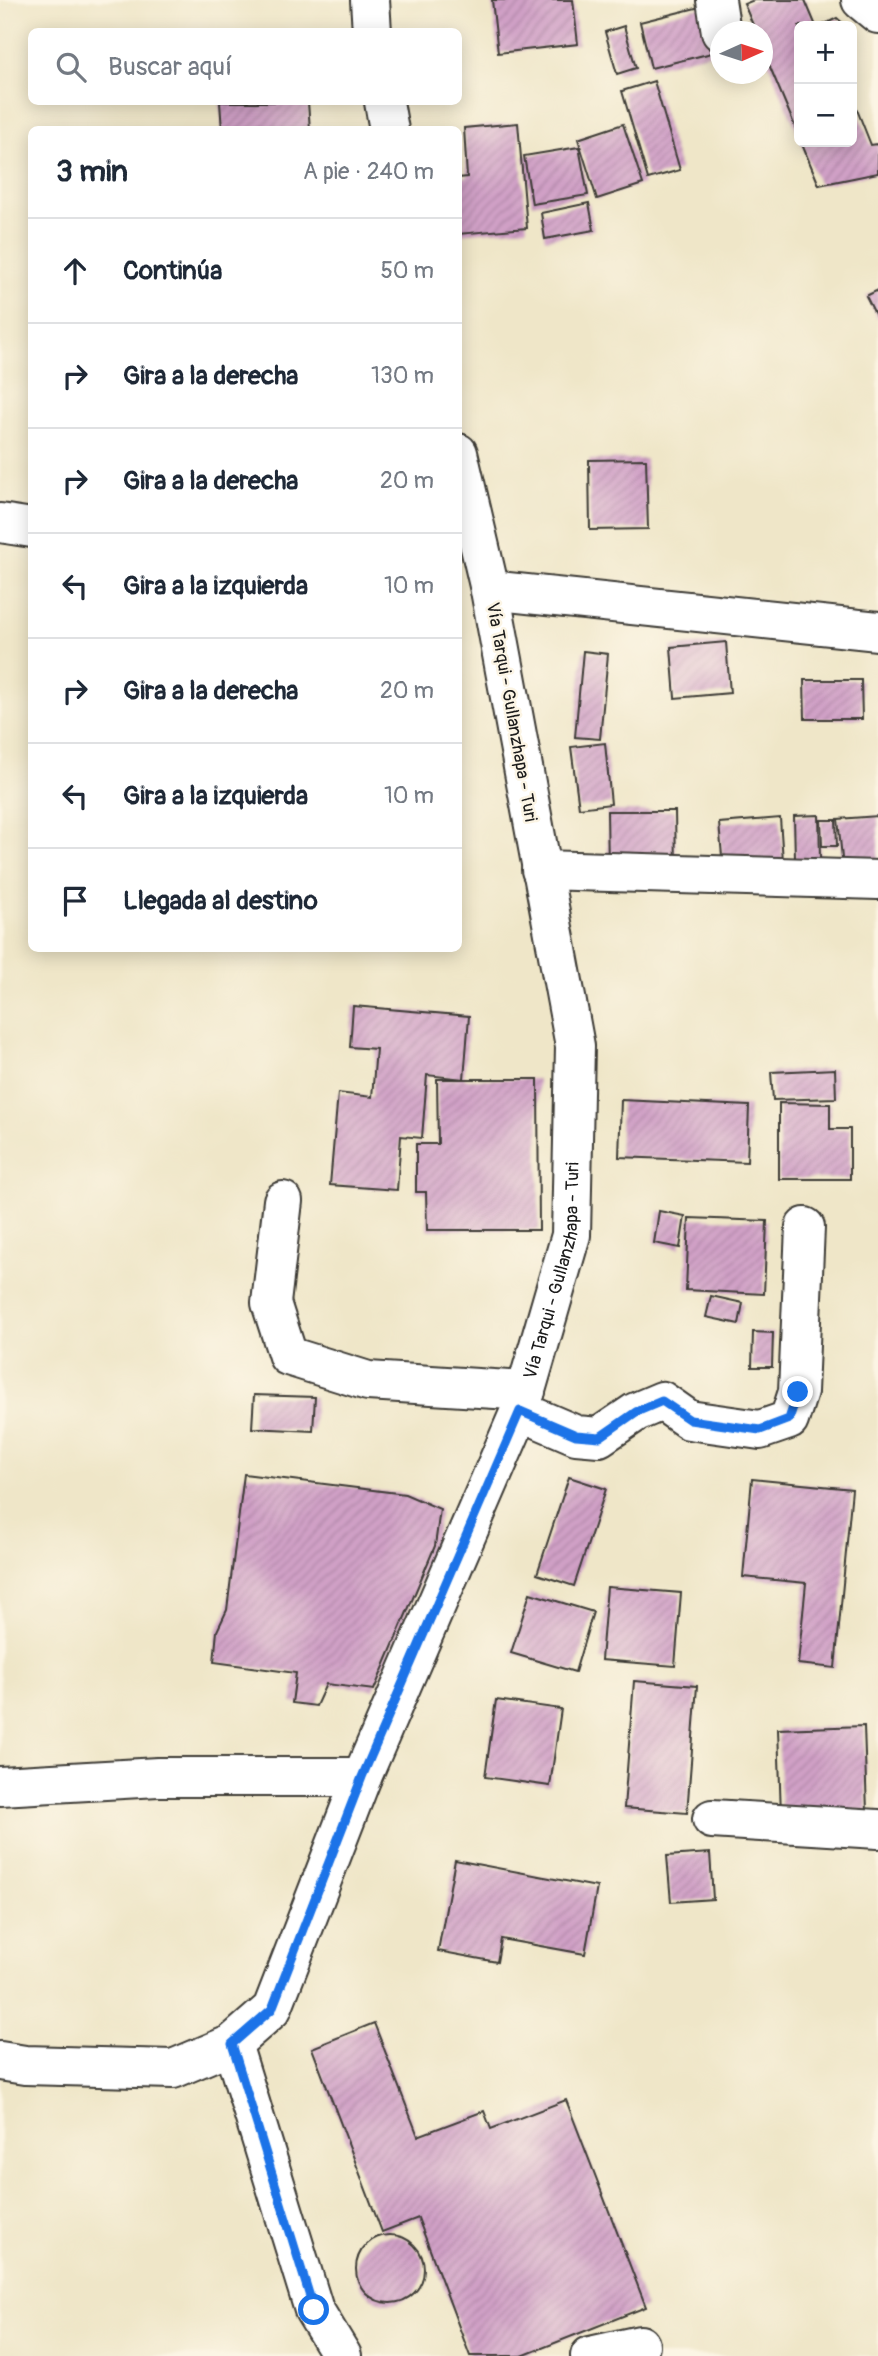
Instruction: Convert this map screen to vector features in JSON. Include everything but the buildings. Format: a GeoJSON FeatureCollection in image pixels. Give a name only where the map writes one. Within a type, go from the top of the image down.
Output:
{"type":"FeatureCollection","features":[{"type":"Feature","properties":{"kind":"street"},"geometry":{"type":"LineString","coordinates":[[370,0],[372,28]]}},
{"type":"Feature","properties":{"kind":"street"},"geometry":{"type":"LineString","coordinates":[[716,0],[719,21]]}},
{"type":"Feature","properties":{"kind":"street"},"geometry":{"type":"LineString","coordinates":[[862,0],[878,14]]}},
{"type":"Feature","properties":{"kind":"street"},"geometry":{"type":"LineString","coordinates":[[385,105],[388,126]]}},
{"type":"Feature","properties":{"kind":"street","name":"Vía Tarqui - Gullanzhapa - Turi"},"geometry":{"type":"LineString","coordinates":[[0,2061],[24,2065],[173,2068],[232,2044],[272,2009],[362,1777],[523,1401],[571,1235],[575,1046],[490,590],[462,470]]}},
{"type":"Feature","properties":{"kind":"street"},"geometry":{"type":"LineString","coordinates":[[0,523],[28,527]]}},
{"type":"Feature","properties":{"kind":"street"},"geometry":{"type":"LineString","coordinates":[[490,590],[878,631]]}},
{"type":"Feature","properties":{"kind":"street"},"geometry":{"type":"LineString","coordinates":[[541,870],[878,880]]}},
{"type":"Feature","properties":{"kind":"street"},"geometry":{"type":"LineString","coordinates":[[283,1201],[271,1303],[288,1356],[368,1381],[523,1401],[576,1435],[600,1437],[636,1412],[662,1401],[690,1420],[701,1422],[760,1430],[789,1419],[798,1392],[805,1227]]}},
{"type":"Feature","properties":{"kind":"street"},"geometry":{"type":"LineString","coordinates":[[0,1786],[158,1777],[362,1777]]}},
{"type":"Feature","properties":{"kind":"street"},"geometry":{"type":"LineString","coordinates":[[712,1819],[878,1829]]}},
{"type":"Feature","properties":{"kind":"street"},"geometry":{"type":"LineString","coordinates":[[232,2044],[314,2310],[342,2356]]}},
{"type":"Feature","properties":{"kind":"street"},"geometry":{"type":"LineString","coordinates":[[590,2356],[640,2345]]}},
{"type":"Feature","properties":{"kind":"route"},"geometry":{"type":"LineString","coordinates":[[314,2310],[232,2044],[272,2009],[362,1777],[520,1411],[576,1435],[600,1437],[636,1412],[662,1401],[690,1420],[760,1430],[789,1419],[798,1392]]}}]}
